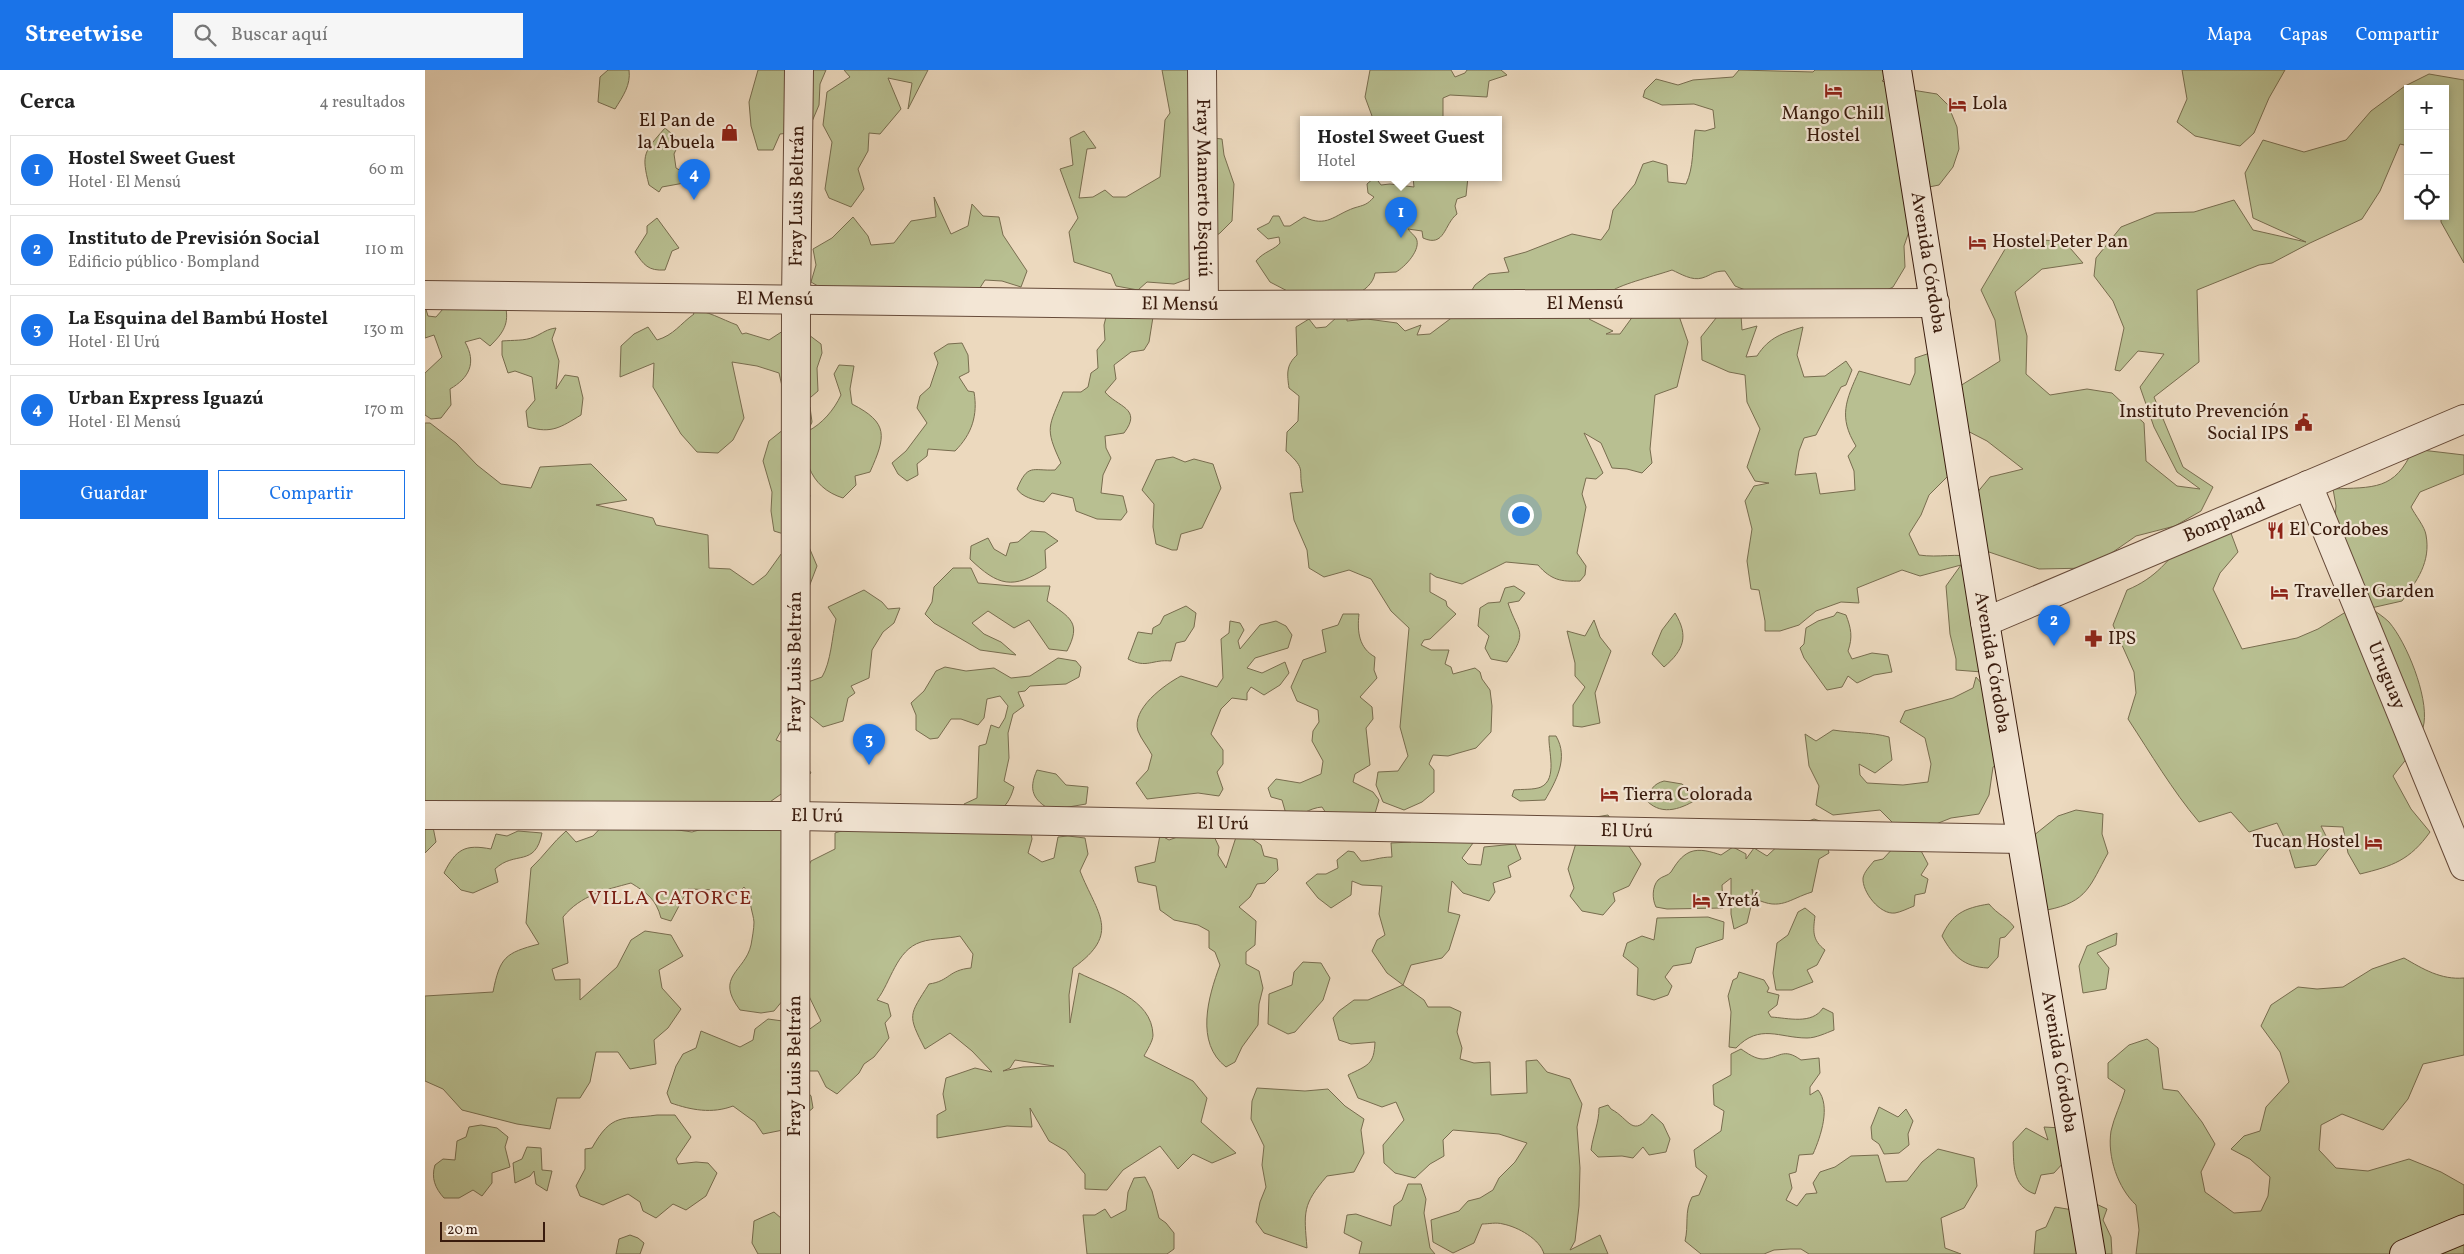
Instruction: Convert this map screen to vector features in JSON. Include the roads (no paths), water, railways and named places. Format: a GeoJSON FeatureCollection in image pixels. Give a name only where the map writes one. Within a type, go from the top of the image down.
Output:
{"type":"FeatureCollection","features":[{"type":"Feature","properties":{"kind":"street","name":"Fray Luis Beltrán"},"geometry":{"type":"LineString","coordinates":[[795,1254],[796,301],[799,70]]}},
{"type":"Feature","properties":{"kind":"street","name":"Fray Mamerto Esquiú"},"geometry":{"type":"LineString","coordinates":[[1202,70],[1204,305]]}},
{"type":"Feature","properties":{"kind":"street","name":"Avenida Córdoba"},"geometry":{"type":"LineString","coordinates":[[1897,70],[1985,622],[2091,1254]]}},
{"type":"Feature","properties":{"kind":"street","name":"El Mensú"},"geometry":{"type":"LineString","coordinates":[[425,295],[1204,305],[1935,303]]}},
{"type":"Feature","properties":{"kind":"street","name":"Bompland"},"geometry":{"type":"LineString","coordinates":[[1985,622],[2464,419]]}},
{"type":"Feature","properties":{"kind":"street","name":"Uruguay"},"geometry":{"type":"LineString","coordinates":[[2308,485],[2464,866]]}},
{"type":"Feature","properties":{"kind":"street","name":"El Urú"},"geometry":{"type":"LineString","coordinates":[[425,815],[796,816],[2021,839]]}},
{"type":"Feature","properties":{"kind":"street"},"geometry":{"type":"LineString","coordinates":[[2404,1254],[2464,1229]]}},
{"type":"Feature","properties":{"kind":"place","name":"Mango Chill Hostel"},"geometry":{"type":"Point","coordinates":[1833,91]}},
{"type":"Feature","properties":{"kind":"place","name":"Lola"},"geometry":{"type":"Point","coordinates":[1958,104]}},
{"type":"Feature","properties":{"kind":"place","name":"El Pan de la Abuela"},"geometry":{"type":"Point","coordinates":[729,132]}},
{"type":"Feature","properties":{"kind":"place","name":"Urban Express Iguazú"},"geometry":{"type":"Point","coordinates":[694,200]}},
{"type":"Feature","properties":{"kind":"place","name":"Hostel Sweet Guest"},"geometry":{"type":"Point","coordinates":[1401,238]}},
{"type":"Feature","properties":{"kind":"place","name":"Hostel Peter Pan"},"geometry":{"type":"Point","coordinates":[1978,242]}},
{"type":"Feature","properties":{"kind":"place","name":"Instituto Prevención Social IPS"},"geometry":{"type":"Point","coordinates":[2303,423]}},
{"type":"Feature","properties":{"kind":"place","name":"El Cordobes"},"geometry":{"type":"Point","coordinates":[2275,530]}},
{"type":"Feature","properties":{"kind":"place","name":"Traveller Garden"},"geometry":{"type":"Point","coordinates":[2280,592]}},
{"type":"Feature","properties":{"kind":"place","name":"IPS"},"geometry":{"type":"Point","coordinates":[2094,639]}},
{"type":"Feature","properties":{"kind":"place","name":"Instituto de Previsión Social"},"geometry":{"type":"Point","coordinates":[2054,646]}},
{"type":"Feature","properties":{"kind":"place","name":"La Esquina del Bambú Hostel"},"geometry":{"type":"Point","coordinates":[869,765]}},
{"type":"Feature","properties":{"kind":"place","name":"Tierra Colorada"},"geometry":{"type":"Point","coordinates":[1609,795]}},
{"type":"Feature","properties":{"kind":"place","name":"Tucan Hostel"},"geometry":{"type":"Point","coordinates":[2374,842]}},
{"type":"Feature","properties":{"kind":"place","name":"Yretá"},"geometry":{"type":"Point","coordinates":[1702,901]}},
{"type":"Feature","properties":{"kind":"district","name":"VILLA CATORCE"},"geometry":{"type":"Point","coordinates":[670,899]}}]}
